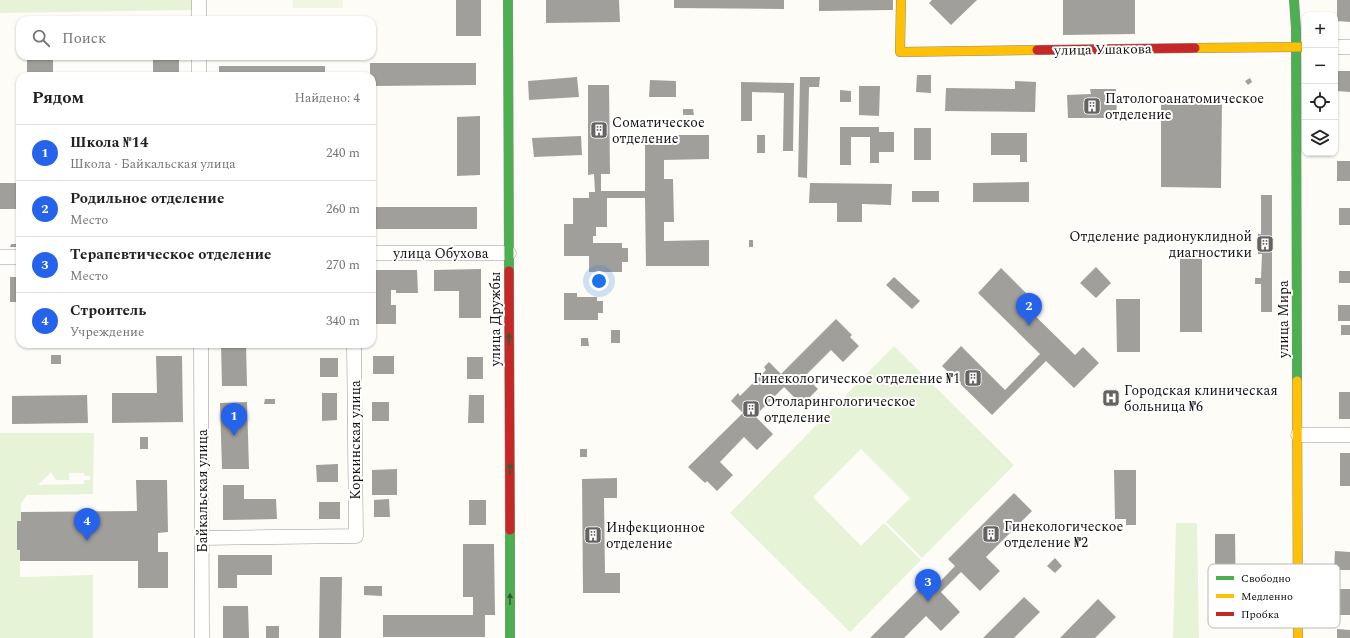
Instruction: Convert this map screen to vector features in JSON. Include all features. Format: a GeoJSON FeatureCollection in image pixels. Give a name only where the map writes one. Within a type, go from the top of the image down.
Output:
{"type":"FeatureCollection","features":[{"type":"Feature","properties":{"kind":"street"},"geometry":{"type":"LineString","coordinates":[[199,0],[199,16]]}},
{"type":"Feature","properties":{"kind":"street","name":"улица Дружбы"},"geometry":{"type":"LineString","coordinates":[[508,0],[510,638]]}},
{"type":"Feature","properties":{"kind":"street","name":"улица Ушакова"},"geometry":{"type":"LineString","coordinates":[[901,0],[900,52],[1300,47]]}},
{"type":"Feature","properties":{"kind":"street","name":"улица Мира"},"geometry":{"type":"LineString","coordinates":[[1294,0],[1300,47],[1298,564]]}},
{"type":"Feature","properties":{"kind":"street"},"geometry":{"type":"LineString","coordinates":[[1338,47],[1350,46]]}},
{"type":"Feature","properties":{"kind":"street"},"geometry":{"type":"LineString","coordinates":[[199,60],[199,72]]}},
{"type":"Feature","properties":{"kind":"street","name":"улица Обухова"},"geometry":{"type":"LineString","coordinates":[[376,253],[509,253]]}},
{"type":"Feature","properties":{"kind":"street"},"geometry":{"type":"LineString","coordinates":[[0,257],[16,257]]}},
{"type":"Feature","properties":{"kind":"street","name":"Байкальская улица"},"geometry":{"type":"LineString","coordinates":[[201,348],[202,638]]}},
{"type":"Feature","properties":{"kind":"street","name":"Коркинская улица"},"geometry":{"type":"LineString","coordinates":[[202,538],[356,536],[354,348]]}},
{"type":"Feature","properties":{"kind":"street"},"geometry":{"type":"LineString","coordinates":[[1298,435],[1350,435]]}},
{"type":"Feature","properties":{"kind":"green space"},"geometry":{"type":"Polygon","coordinates":[[[0,0],[192,0],[192,10],[0,13],[0,0]]]}},
{"type":"Feature","properties":{"kind":"green space"},"geometry":{"type":"Polygon","coordinates":[[[293,0],[343,0],[343,8],[293,8],[293,0]]]}},
{"type":"Feature","properties":{"kind":"green space"},"geometry":{"type":"Polygon","coordinates":[[[894,346],[1014,465],[922,558],[886,522],[910,498],[861,449],[813,497],[861,546],[884,523],[921,560],[850,632],[730,513],[894,346]]]}},
{"type":"Feature","properties":{"kind":"green space"},"geometry":{"type":"Polygon","coordinates":[[[0,433],[94,433],[93,494],[27,495],[21,503],[21,521],[17,522],[17,550],[20,550],[20,577],[93,575],[93,638],[0,638],[0,433]],[[51,472],[38,485],[84,484],[84,480],[90,480],[90,476],[85,476],[84,473],[69,473],[69,480],[56,480],[51,472]]]}},
{"type":"Feature","properties":{"kind":"green space"},"geometry":{"type":"Polygon","coordinates":[[[1176,523],[1197,523],[1199,638],[1173,638],[1176,523]]]}},
{"type":"Feature","properties":{"kind":"building"},"geometry":{"type":"Polygon","coordinates":[[[456,0],[481,0],[481,36],[456,36],[456,0]]]}},
{"type":"Feature","properties":{"kind":"building"},"geometry":{"type":"Polygon","coordinates":[[[546,0],[619,0],[620,22],[546,23],[546,0]]]}},
{"type":"Feature","properties":{"kind":"building"},"geometry":{"type":"Polygon","coordinates":[[[674,0],[784,0],[784,9],[674,8],[674,0]]]}},
{"type":"Feature","properties":{"kind":"building"},"geometry":{"type":"Polygon","coordinates":[[[819,0],[893,0],[893,10],[819,11],[819,0]]]}},
{"type":"Feature","properties":{"kind":"building"},"geometry":{"type":"Polygon","coordinates":[[[932,0],[977,0],[951,25],[929,3],[932,0]]]}},
{"type":"Feature","properties":{"kind":"building"},"geometry":{"type":"Polygon","coordinates":[[[1063,0],[1135,0],[1135,34],[1063,35],[1063,0]]]}},
{"type":"Feature","properties":{"kind":"building"},"geometry":{"type":"Polygon","coordinates":[[[1337,0],[1350,0],[1350,22],[1338,21],[1337,0]]]}},
{"type":"Feature","properties":{"kind":"building"},"geometry":{"type":"Polygon","coordinates":[[[27,60],[53,60],[53,72],[27,72],[27,60]]]}},
{"type":"Feature","properties":{"kind":"building"},"geometry":{"type":"Polygon","coordinates":[[[153,60],[179,60],[179,72],[153,72],[153,60]]]}},
{"type":"Feature","properties":{"kind":"building"},"geometry":{"type":"Polygon","coordinates":[[[370,63],[476,63],[476,85],[376,86],[376,72],[370,72],[370,63]]]}},
{"type":"Feature","properties":{"kind":"building"},"geometry":{"type":"Polygon","coordinates":[[[219,66],[325,66],[325,72],[219,72],[219,66]]]}},
{"type":"Feature","properties":{"kind":"building"},"geometry":{"type":"Polygon","coordinates":[[[1338,71],[1350,71],[1350,92],[1338,91],[1338,71]]]}},
{"type":"Feature","properties":{"kind":"building"},"geometry":{"type":"Polygon","coordinates":[[[917,75],[931,75],[931,93],[916,92],[917,75]]]}},
{"type":"Feature","properties":{"kind":"building"},"geometry":{"type":"Polygon","coordinates":[[[577,77],[579,97],[529,100],[528,81],[577,77]]]}},
{"type":"Feature","properties":{"kind":"building"},"geometry":{"type":"Polygon","coordinates":[[[800,77],[820,77],[819,87],[809,87],[807,178],[798,177],[800,77]]]}},
{"type":"Feature","properties":{"kind":"building"},"geometry":{"type":"Polygon","coordinates":[[[1250,78],[1252,82],[1248,85],[1245,81],[1250,78]]]}},
{"type":"Feature","properties":{"kind":"building"},"geometry":{"type":"Polygon","coordinates":[[[650,80],[676,81],[676,97],[649,97],[650,80]]]}},
{"type":"Feature","properties":{"kind":"building"},"geometry":{"type":"Polygon","coordinates":[[[1015,81],[1036,82],[1035,112],[945,111],[946,88],[1015,89],[1015,81]]]}},
{"type":"Feature","properties":{"kind":"building"},"geometry":{"type":"Polygon","coordinates":[[[741,82],[794,83],[793,151],[783,151],[784,93],[752,92],[752,121],[741,121],[741,82]]]}},
{"type":"Feature","properties":{"kind":"building"},"geometry":{"type":"Polygon","coordinates":[[[588,85],[609,85],[610,174],[601,174],[601,191],[645,191],[645,135],[709,135],[709,159],[664,160],[664,179],[673,179],[674,222],[664,222],[664,241],[709,240],[709,266],[646,266],[645,198],[607,198],[607,227],[596,227],[596,236],[593,236],[593,243],[622,243],[622,248],[628,248],[628,262],[622,262],[622,272],[589,272],[589,256],[564,256],[564,224],[573,224],[573,198],[589,198],[589,192],[595,192],[594,174],[588,175],[588,85]]]}},
{"type":"Feature","properties":{"kind":"building"},"geometry":{"type":"Polygon","coordinates":[[[859,86],[880,86],[879,116],[859,115],[859,86]]]}},
{"type":"Feature","properties":{"kind":"building","name":"Патологоанатомическое отделение"},"geometry":{"type":"Polygon","coordinates":[[[1090,89],[1116,89],[1117,118],[1068,118],[1067,95],[1091,94],[1090,89]]]}},
{"type":"Feature","properties":{"kind":"building"},"geometry":{"type":"Polygon","coordinates":[[[840,90],[851,91],[851,102],[840,102],[840,90]]]}},
{"type":"Feature","properties":{"kind":"building"},"geometry":{"type":"Polygon","coordinates":[[[1161,99],[1222,99],[1221,188],[1161,187],[1161,99]]]}},
{"type":"Feature","properties":{"kind":"building"},"geometry":{"type":"Polygon","coordinates":[[[683,109],[693,109],[694,115],[683,115],[683,109]]]}},
{"type":"Feature","properties":{"kind":"building"},"geometry":{"type":"Polygon","coordinates":[[[480,116],[480,175],[457,176],[457,117],[480,116]]]}},
{"type":"Feature","properties":{"kind":"building"},"geometry":{"type":"Polygon","coordinates":[[[840,127],[879,127],[879,132],[894,132],[894,152],[879,152],[879,163],[870,163],[870,137],[851,137],[851,165],[840,165],[840,127]]]}},
{"type":"Feature","properties":{"kind":"building"},"geometry":{"type":"Polygon","coordinates":[[[914,128],[931,128],[931,160],[914,160],[914,128]]]}},
{"type":"Feature","properties":{"kind":"building"},"geometry":{"type":"Polygon","coordinates":[[[991,133],[1027,133],[1027,162],[1020,162],[1020,155],[991,155],[991,133]]]}},
{"type":"Feature","properties":{"kind":"building"},"geometry":{"type":"Polygon","coordinates":[[[757,135],[765,135],[765,153],[757,153],[757,135]]]}},
{"type":"Feature","properties":{"kind":"building"},"geometry":{"type":"Polygon","coordinates":[[[581,136],[582,155],[534,157],[532,138],[581,136]]]}},
{"type":"Feature","properties":{"kind":"building"},"geometry":{"type":"Polygon","coordinates":[[[1337,161],[1350,161],[1350,181],[1337,181],[1337,161]]]}},
{"type":"Feature","properties":{"kind":"building"},"geometry":{"type":"Polygon","coordinates":[[[1029,182],[1029,202],[973,202],[973,183],[1029,182]]]}},
{"type":"Feature","properties":{"kind":"building"},"geometry":{"type":"Polygon","coordinates":[[[0,183],[16,183],[16,209],[0,209],[0,183]]]}},
{"type":"Feature","properties":{"kind":"building"},"geometry":{"type":"Polygon","coordinates":[[[810,183],[892,184],[891,205],[862,204],[862,222],[837,222],[837,203],[809,203],[810,183]]]}},
{"type":"Feature","properties":{"kind":"building"},"geometry":{"type":"Polygon","coordinates":[[[912,191],[939,191],[939,202],[912,202],[912,191]]]}},
{"type":"Feature","properties":{"kind":"building","name":"Отделение радионуклидной диагностики"},"geometry":{"type":"Polygon","coordinates":[[[1261,195],[1272,195],[1272,312],[1261,312],[1261,284],[1255,284],[1255,278],[1261,278],[1262,254],[1258,254],[1258,234],[1261,234],[1261,195]]]}},
{"type":"Feature","properties":{"kind":"building"},"geometry":{"type":"Polygon","coordinates":[[[376,207],[477,207],[477,229],[376,229],[376,207]]]}},
{"type":"Feature","properties":{"kind":"building"},"geometry":{"type":"Polygon","coordinates":[[[1339,208],[1350,208],[1350,225],[1339,225],[1339,208]]]}},
{"type":"Feature","properties":{"kind":"building"},"geometry":{"type":"Polygon","coordinates":[[[749,240],[753,240],[753,247],[749,247],[749,240]]]}},
{"type":"Feature","properties":{"kind":"building"},"geometry":{"type":"Polygon","coordinates":[[[11,244],[16,244],[16,247],[10,247],[11,244]]]}},
{"type":"Feature","properties":{"kind":"building"},"geometry":{"type":"Polygon","coordinates":[[[1180,254],[1202,254],[1202,332],[1180,332],[1180,254]]]}},
{"type":"Feature","properties":{"kind":"building"},"geometry":{"type":"Polygon","coordinates":[[[1096,267],[1111,283],[1096,298],[1080,283],[1096,267]]]}},
{"type":"Feature","properties":{"kind":"building"},"geometry":{"type":"Polygon","coordinates":[[[1001,268],[1031,298],[1024,305],[1075,355],[1083,347],[1099,363],[1074,388],[1046,361],[992,415],[942,366],[961,346],[1005,390],[1040,354],[978,293],[1001,268]]]}},
{"type":"Feature","properties":{"kind":"building"},"geometry":{"type":"Polygon","coordinates":[[[481,269],[481,318],[459,318],[459,291],[434,291],[434,270],[481,269]]]}},
{"type":"Feature","properties":{"kind":"building"},"geometry":{"type":"Polygon","coordinates":[[[376,270],[417,270],[418,293],[396,293],[396,290],[391,290],[391,305],[396,305],[396,324],[376,324],[376,270]]]}},
{"type":"Feature","properties":{"kind":"building"},"geometry":{"type":"Polygon","coordinates":[[[1339,271],[1350,271],[1350,283],[1339,283],[1339,271]]]}},
{"type":"Feature","properties":{"kind":"building"},"geometry":{"type":"Polygon","coordinates":[[[10,277],[16,277],[16,302],[10,302],[10,277]]]}},
{"type":"Feature","properties":{"kind":"building"},"geometry":{"type":"Polygon","coordinates":[[[894,277],[920,301],[912,309],[886,285],[894,277]]]}},
{"type":"Feature","properties":{"kind":"building"},"geometry":{"type":"Polygon","coordinates":[[[564,293],[577,293],[577,297],[597,297],[597,301],[603,301],[603,313],[598,313],[598,320],[564,320],[564,293]]]}},
{"type":"Feature","properties":{"kind":"building"},"geometry":{"type":"Polygon","coordinates":[[[1116,299],[1140,299],[1140,352],[1117,352],[1116,299]]]}},
{"type":"Feature","properties":{"kind":"building"},"geometry":{"type":"Polygon","coordinates":[[[1338,305],[1350,305],[1350,321],[1338,321],[1338,305]]]}},
{"type":"Feature","properties":{"kind":"building","name":"Отоларингологическое отделение"},"geometry":{"type":"Polygon","coordinates":[[[836,319],[852,335],[850,337],[859,346],[843,362],[831,350],[805,376],[818,389],[802,405],[784,387],[755,416],[773,434],[757,450],[744,437],[720,462],[733,475],[717,491],[707,481],[705,483],[688,467],[743,413],[731,401],[738,393],[740,396],[766,370],[764,367],[769,362],[781,374],[836,319]]]}},
{"type":"Feature","properties":{"kind":"building"},"geometry":{"type":"Polygon","coordinates":[[[1341,325],[1350,325],[1350,335],[1341,335],[1341,325]]]}},
{"type":"Feature","properties":{"kind":"building"},"geometry":{"type":"Polygon","coordinates":[[[611,330],[620,330],[620,343],[611,343],[611,330]]]}},
{"type":"Feature","properties":{"kind":"building"},"geometry":{"type":"Polygon","coordinates":[[[581,338],[588,338],[589,346],[581,346],[581,338]]]}},
{"type":"Feature","properties":{"kind":"building"},"geometry":{"type":"Polygon","coordinates":[[[221,348],[246,348],[247,386],[222,386],[221,348]]]}},
{"type":"Feature","properties":{"kind":"building"},"geometry":{"type":"Polygon","coordinates":[[[51,355],[61,355],[61,364],[51,364],[51,355]]]}},
{"type":"Feature","properties":{"kind":"building"},"geometry":{"type":"Polygon","coordinates":[[[156,356],[182,356],[183,422],[112,423],[112,393],[157,393],[156,356]]]}},
{"type":"Feature","properties":{"kind":"building"},"geometry":{"type":"Polygon","coordinates":[[[373,356],[394,356],[394,374],[373,374],[373,356]]]}},
{"type":"Feature","properties":{"kind":"building"},"geometry":{"type":"Polygon","coordinates":[[[467,357],[483,357],[483,379],[467,379],[467,357]]]}},
{"type":"Feature","properties":{"kind":"building"},"geometry":{"type":"Polygon","coordinates":[[[320,358],[338,358],[338,377],[320,377],[320,358]]]}},
{"type":"Feature","properties":{"kind":"building"},"geometry":{"type":"Polygon","coordinates":[[[1339,392],[1350,392],[1350,419],[1339,419],[1339,392]]]}},
{"type":"Feature","properties":{"kind":"building"},"geometry":{"type":"Polygon","coordinates":[[[322,393],[337,393],[337,420],[322,421],[322,393]]]}},
{"type":"Feature","properties":{"kind":"building"},"geometry":{"type":"Polygon","coordinates":[[[87,395],[88,423],[12,424],[12,396],[87,395]]]}},
{"type":"Feature","properties":{"kind":"building"},"geometry":{"type":"Polygon","coordinates":[[[469,395],[484,395],[484,423],[468,423],[469,395]]]}},
{"type":"Feature","properties":{"kind":"building"},"geometry":{"type":"Polygon","coordinates":[[[265,399],[275,399],[275,404],[264,404],[265,399]]]}},
{"type":"Feature","properties":{"kind":"building"},"geometry":{"type":"Polygon","coordinates":[[[247,402],[249,469],[222,469],[220,403],[247,402]]]}},
{"type":"Feature","properties":{"kind":"building"},"geometry":{"type":"Polygon","coordinates":[[[372,402],[389,402],[389,421],[372,421],[372,402]]]}},
{"type":"Feature","properties":{"kind":"building"},"geometry":{"type":"Polygon","coordinates":[[[140,437],[148,437],[148,449],[140,449],[140,437]]]}},
{"type":"Feature","properties":{"kind":"building"},"geometry":{"type":"Polygon","coordinates":[[[580,449],[587,449],[587,457],[580,457],[580,449]]]}},
{"type":"Feature","properties":{"kind":"building"},"geometry":{"type":"Polygon","coordinates":[[[1340,453],[1350,453],[1350,486],[1340,486],[1340,453]]]}},
{"type":"Feature","properties":{"kind":"building"},"geometry":{"type":"Polygon","coordinates":[[[338,464],[338,482],[317,482],[316,465],[338,464]]]}},
{"type":"Feature","properties":{"kind":"building"},"geometry":{"type":"Polygon","coordinates":[[[397,469],[397,495],[372,495],[372,470],[397,469]]]}},
{"type":"Feature","properties":{"kind":"building"},"geometry":{"type":"Polygon","coordinates":[[[1114,470],[1136,470],[1136,525],[1126,525],[1126,519],[1115,519],[1114,470]]]}},
{"type":"Feature","properties":{"kind":"building","name":"Инфекционное отделение"},"geometry":{"type":"Polygon","coordinates":[[[617,478],[617,498],[604,498],[605,573],[620,573],[620,593],[583,593],[582,479],[617,478]]]}},
{"type":"Feature","properties":{"kind":"building"},"geometry":{"type":"Polygon","coordinates":[[[136,480],[167,480],[168,532],[158,533],[158,552],[168,552],[168,588],[138,588],[138,561],[20,561],[20,550],[17,550],[17,521],[21,521],[21,512],[137,511],[136,480]]]}},
{"type":"Feature","properties":{"kind":"building"},"geometry":{"type":"Polygon","coordinates":[[[223,485],[244,485],[244,499],[276,499],[277,519],[223,520],[223,485]]]}},
{"type":"Feature","properties":{"kind":"building"},"geometry":{"type":"Polygon","coordinates":[[[1014,493],[1032,511],[986,557],[1000,571],[980,591],[961,572],[941,592],[960,612],[941,631],[926,616],[904,638],[870,638],[928,580],[935,587],[955,566],[948,559],[1014,493]]]}},
{"type":"Feature","properties":{"kind":"building"},"geometry":{"type":"Polygon","coordinates":[[[389,499],[390,517],[374,517],[374,500],[389,499]]]}},
{"type":"Feature","properties":{"kind":"building"},"geometry":{"type":"Polygon","coordinates":[[[469,500],[486,500],[486,525],[469,525],[469,500]]]}},
{"type":"Feature","properties":{"kind":"building"},"geometry":{"type":"Polygon","coordinates":[[[319,502],[340,502],[340,519],[319,519],[319,502]]]}},
{"type":"Feature","properties":{"kind":"building"},"geometry":{"type":"Polygon","coordinates":[[[1215,534],[1235,534],[1235,564],[1215,564],[1215,534]]]}},
{"type":"Feature","properties":{"kind":"building"},"geometry":{"type":"Polygon","coordinates":[[[463,544],[494,544],[495,615],[485,615],[485,637],[383,637],[383,615],[473,615],[473,597],[463,597],[463,544]]]}},
{"type":"Feature","properties":{"kind":"building"},"geometry":{"type":"Polygon","coordinates":[[[1335,551],[1350,552],[1350,570],[1340,570],[1340,564],[1334,564],[1335,551]]]}},
{"type":"Feature","properties":{"kind":"building"},"geometry":{"type":"Polygon","coordinates":[[[218,555],[272,555],[272,575],[237,575],[237,588],[218,588],[218,555]]]}},
{"type":"Feature","properties":{"kind":"building"},"geometry":{"type":"Polygon","coordinates":[[[1055,558],[1062,566],[1055,573],[1047,566],[1055,558]]]}},
{"type":"Feature","properties":{"kind":"building"},"geometry":{"type":"Polygon","coordinates":[[[320,577],[342,577],[341,638],[319,638],[320,577]]]}},
{"type":"Feature","properties":{"kind":"building"},"geometry":{"type":"Polygon","coordinates":[[[364,586],[382,586],[382,596],[364,595],[364,586]]]}},
{"type":"Feature","properties":{"kind":"building"},"geometry":{"type":"Polygon","coordinates":[[[1340,589],[1350,589],[1350,615],[1340,615],[1340,589]]]}},
{"type":"Feature","properties":{"kind":"building"},"geometry":{"type":"Polygon","coordinates":[[[1024,597],[1040,612],[1014,638],[983,638],[1024,597]]]}},
{"type":"Feature","properties":{"kind":"building"},"geometry":{"type":"Polygon","coordinates":[[[1098,599],[1116,617],[1095,638],[1060,638],[1098,599]]]}},
{"type":"Feature","properties":{"kind":"building"},"geometry":{"type":"Polygon","coordinates":[[[223,606],[248,606],[249,638],[223,638],[223,606]]]}},
{"type":"Feature","properties":{"kind":"building"},"geometry":{"type":"Polygon","coordinates":[[[266,626],[279,626],[279,638],[266,638],[266,626]]]}},
{"type":"Feature","properties":{"kind":"building"},"geometry":{"type":"Polygon","coordinates":[[[1337,629],[1350,630],[1350,638],[1337,638],[1337,629]]]}},
{"type":"Feature","properties":{"kind":"traffic: fast"},"geometry":{"type":"LineString","coordinates":[[508,0],[509,271]]}},
{"type":"Feature","properties":{"kind":"traffic: fast"},"geometry":{"type":"LineString","coordinates":[[1294,0],[1296,29],[1297,381]]}},
{"type":"Feature","properties":{"kind":"traffic: fast"},"geometry":{"type":"LineString","coordinates":[[510,530],[510,638]]}},
{"type":"Feature","properties":{"kind":"traffic: slow"},"geometry":{"type":"LineString","coordinates":[[901,0],[900,52],[1037,50]]}},
{"type":"Feature","properties":{"kind":"traffic: slow"},"geometry":{"type":"LineString","coordinates":[[1195,48],[1302,47]]}},
{"type":"Feature","properties":{"kind":"traffic: slow"},"geometry":{"type":"LineString","coordinates":[[1297,381],[1298,564]]}},
{"type":"Feature","properties":{"kind":"traffic: slow"},"geometry":{"type":"LineString","coordinates":[[1298,628],[1298,638]]}},
{"type":"Feature","properties":{"kind":"traffic: jam"},"geometry":{"type":"LineString","coordinates":[[1037,50],[1195,48]]}},
{"type":"Feature","properties":{"kind":"traffic: jam"},"geometry":{"type":"LineString","coordinates":[[509,271],[510,530]]}},
{"type":"Feature","properties":{"kind":"place","name":"Патологоанатомическое отделение"},"geometry":{"type":"Point","coordinates":[1092,106]}},
{"type":"Feature","properties":{"kind":"place","name":"Соматическое отделение"},"geometry":{"type":"Point","coordinates":[599,130]}},
{"type":"Feature","properties":{"kind":"place","name":"Отделение радионуклидной диагностики"},"geometry":{"type":"Point","coordinates":[1265,244]}},
{"type":"Feature","properties":{"kind":"place","name":"Родильное отделение"},"geometry":{"type":"Point","coordinates":[1029,326]}},
{"type":"Feature","properties":{"kind":"place","name":"Гинекологическое отделение №1"},"geometry":{"type":"Point","coordinates":[973,378]}},
{"type":"Feature","properties":{"kind":"place","name":"Городская клиническая больница №6"},"geometry":{"type":"Point","coordinates":[1111,398]}},
{"type":"Feature","properties":{"kind":"place","name":"Отоларингологическое отделение"},"geometry":{"type":"Point","coordinates":[751,409]}},
{"type":"Feature","properties":{"kind":"place","name":"Школа №14"},"geometry":{"type":"Point","coordinates":[234,436]}},
{"type":"Feature","properties":{"kind":"place","name":"Гинекологическое отделение №2"},"geometry":{"type":"Point","coordinates":[991,534]}},
{"type":"Feature","properties":{"kind":"place","name":"Инфекционное отделение"},"geometry":{"type":"Point","coordinates":[593,535]}},
{"type":"Feature","properties":{"kind":"place","name":"Строитель"},"geometry":{"type":"Point","coordinates":[87,541]}},
{"type":"Feature","properties":{"kind":"place","name":"Терапевтическое отделение"},"geometry":{"type":"Point","coordinates":[928,602]}}]}
